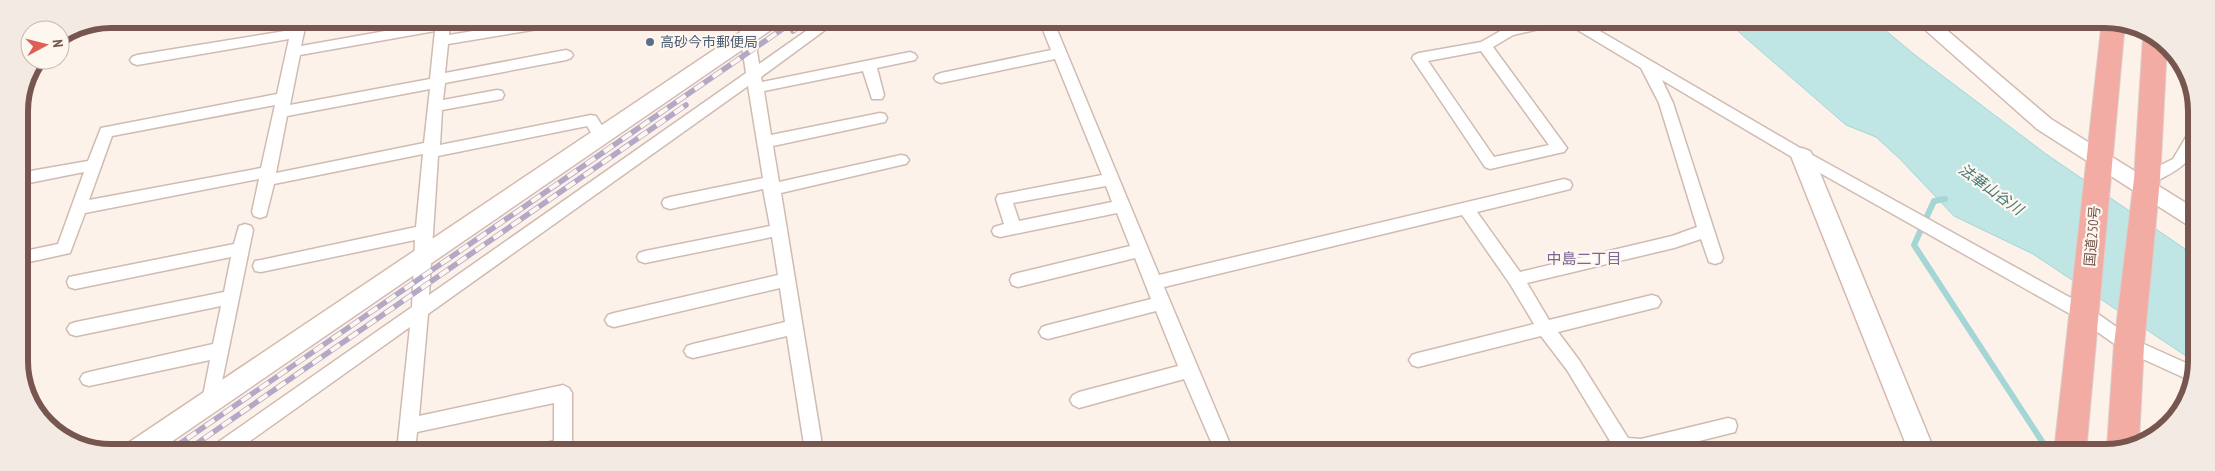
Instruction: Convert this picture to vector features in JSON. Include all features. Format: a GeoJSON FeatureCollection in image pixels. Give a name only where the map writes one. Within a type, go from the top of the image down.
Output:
{"type":"FeatureCollection","features":[{"type":"Feature","properties":{"kind":"highway","name":"国道250号"},"geometry":{"type":"LineString","coordinates":[[2071,444],[2113,29]]}},
{"type":"Feature","properties":{"kind":"highway"},"geometry":{"type":"LineString","coordinates":[[2123,441],[2129,346],[2145,192],[2155,45]]}},
{"type":"Feature","properties":{"kind":"street"},"geometry":{"type":"LineString","coordinates":[[137,60],[289,28]]}},
{"type":"Feature","properties":{"kind":"street"},"geometry":{"type":"LineString","coordinates":[[260,212],[299,28]]}},
{"type":"Feature","properties":{"kind":"street"},"geometry":{"type":"LineString","coordinates":[[293,52],[413,28]]}},
{"type":"Feature","properties":{"kind":"street"},"geometry":{"type":"LineString","coordinates":[[407,444],[420,312],[424,232],[433,150],[442,28]]}},
{"type":"Feature","properties":{"kind":"street"},"geometry":{"type":"LineString","coordinates":[[441,41],[520,28]]}},
{"type":"Feature","properties":{"kind":"street"},"geometry":{"type":"LineString","coordinates":[[147,444],[601,137],[746,28],[813,444]]}},
{"type":"Feature","properties":{"kind":"street"},"geometry":{"type":"LineString","coordinates":[[231,444],[754,82],[822,28]]}},
{"type":"Feature","properties":{"kind":"street"},"geometry":{"type":"LineString","coordinates":[[1049,28],[1188,370],[1221,444]]}},
{"type":"Feature","properties":{"kind":"street"},"geometry":{"type":"LineString","coordinates":[[1485,46],[1559,148],[1490,163],[1419,58],[1485,46],[1509,32],[1526,28]]}},
{"type":"Feature","properties":{"kind":"street"},"geometry":{"type":"LineString","coordinates":[[1585,28],[1802,156],[2085,314],[2129,346],[2187,372]]}},
{"type":"Feature","properties":{"kind":"street"},"geometry":{"type":"LineString","coordinates":[[1932,28],[2098,171],[2145,192],[2188,215]]}},
{"type":"Feature","properties":{"kind":"street"},"geometry":{"type":"LineString","coordinates":[[941,78],[1060,53]]}},
{"type":"Feature","properties":{"kind":"street"},"geometry":{"type":"LineString","coordinates":[[28,256],[64,249],[106,132],[438,81],[566,55]]}},
{"type":"Feature","properties":{"kind":"street"},"geometry":{"type":"LineString","coordinates":[[754,82],[869,66],[910,57]]}},
{"type":"Feature","properties":{"kind":"street"},"geometry":{"type":"LineString","coordinates":[[1647,65],[1666,103],[1714,258]]}},
{"type":"Feature","properties":{"kind":"street"},"geometry":{"type":"LineString","coordinates":[[869,66],[877,95]]}},
{"type":"Feature","properties":{"kind":"street"},"geometry":{"type":"LineString","coordinates":[[436,106],[497,95]]}},
{"type":"Feature","properties":{"kind":"street"},"geometry":{"type":"LineString","coordinates":[[764,142],[880,118]]}},
{"type":"Feature","properties":{"kind":"street"},"geometry":{"type":"LineString","coordinates":[[79,208],[433,150],[590,120],[601,137]]}},
{"type":"Feature","properties":{"kind":"street"},"geometry":{"type":"LineString","coordinates":[[2145,192],[2178,162],[2188,146]]}},
{"type":"Feature","properties":{"kind":"street"},"geometry":{"type":"LineString","coordinates":[[1802,156],[1919,444]]}},
{"type":"Feature","properties":{"kind":"street"},"geometry":{"type":"LineString","coordinates":[[670,204],[901,160]]}},
{"type":"Feature","properties":{"kind":"street"},"geometry":{"type":"LineString","coordinates":[[28,177],[94,165]]}},
{"type":"Feature","properties":{"kind":"street"},"geometry":{"type":"LineString","coordinates":[[1111,179],[1004,200],[1006,229],[1122,206]]}},
{"type":"Feature","properties":{"kind":"street"},"geometry":{"type":"LineString","coordinates":[[1153,283],[1564,185]]}},
{"type":"Feature","properties":{"kind":"street"},"geometry":{"type":"LineString","coordinates":[[1466,209],[1516,279],[1545,328],[1573,365],[1621,444]]}},
{"type":"Feature","properties":{"kind":"street"},"geometry":{"type":"LineString","coordinates":[[211,401],[245,230]]}},
{"type":"Feature","properties":{"kind":"street"},"geometry":{"type":"LineString","coordinates":[[645,257],[778,230]]}},
{"type":"Feature","properties":{"kind":"street"},"geometry":{"type":"LineString","coordinates":[[261,266],[424,232]]}},
{"type":"Feature","properties":{"kind":"street"},"geometry":{"type":"LineString","coordinates":[[1516,279],[1674,242],[1705,232]]}},
{"type":"Feature","properties":{"kind":"street"},"geometry":{"type":"LineString","coordinates":[[75,282],[242,249]]}},
{"type":"Feature","properties":{"kind":"street"},"geometry":{"type":"LineString","coordinates":[[1018,280],[1055,278],[1140,250]]}},
{"type":"Feature","properties":{"kind":"street"},"geometry":{"type":"LineString","coordinates":[[614,320],[786,280]]}},
{"type":"Feature","properties":{"kind":"street"},"geometry":{"type":"LineString","coordinates":[[76,329],[232,297]]}},
{"type":"Feature","properties":{"kind":"street"},"geometry":{"type":"LineString","coordinates":[[1418,360],[1652,302]]}},
{"type":"Feature","properties":{"kind":"street"},"geometry":{"type":"LineString","coordinates":[[1048,332],[1161,303]]}},
{"type":"Feature","properties":{"kind":"street"},"geometry":{"type":"LineString","coordinates":[[692,351],[794,327]]}},
{"type":"Feature","properties":{"kind":"street"},"geometry":{"type":"LineString","coordinates":[[89,379],[221,350]]}},
{"type":"Feature","properties":{"kind":"street"},"geometry":{"type":"LineString","coordinates":[[1080,400],[1188,370]]}},
{"type":"Feature","properties":{"kind":"street"},"geometry":{"type":"LineString","coordinates":[[408,426],[563,392],[558,444]]}},
{"type":"Feature","properties":{"kind":"street"},"geometry":{"type":"LineString","coordinates":[[1653,444],[1728,426]]}},
{"type":"Feature","properties":{"kind":"water","name":"法華山谷川"},"geometry":{"type":"Polygon","coordinates":[[[1734,28],[1883,28],[1915,55],[2046,154],[2188,251],[2188,357],[2033,254],[1954,216],[1900,159],[1876,137],[1846,125],[1734,28]]]}},
{"type":"Feature","properties":{"kind":"waterway"},"geometry":{"type":"LineString","coordinates":[[1945,199],[1934,201],[1914,245],[2044,444]]}},
{"type":"Feature","properties":{"kind":"railway"},"geometry":{"type":"LineString","coordinates":[[179,444],[784,28]]}},
{"type":"Feature","properties":{"kind":"railway"},"geometry":{"type":"LineString","coordinates":[[793,31],[797,28]]}},
{"type":"Feature","properties":{"kind":"railway"},"geometry":{"type":"LineString","coordinates":[[196,444],[686,105]]}},
{"type":"Feature","properties":{"kind":"place","name":"高砂今市郵便局"},"geometry":{"type":"Point","coordinates":[650,42]}},
{"type":"Feature","properties":{"kind":"district","name":"中島二丁目"},"geometry":{"type":"Point","coordinates":[1584,258]}}]}
